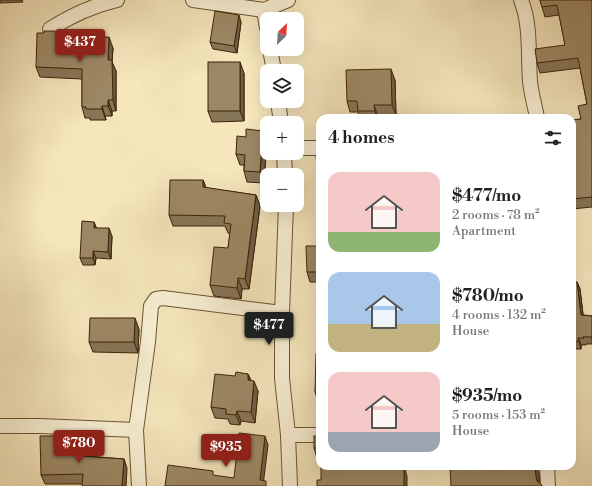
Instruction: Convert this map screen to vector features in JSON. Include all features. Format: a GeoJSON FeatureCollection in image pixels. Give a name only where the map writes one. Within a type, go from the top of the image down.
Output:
{"type":"FeatureCollection","features":[{"type":"Feature","properties":{"kind":"street"},"geometry":{"type":"LineString","coordinates":[[50,29],[73,15],[106,2],[117,0]]}},
{"type":"Feature","properties":{"kind":"street"},"geometry":{"type":"LineString","coordinates":[[193,0],[264,10],[288,0]]}},
{"type":"Feature","properties":{"kind":"street"},"geometry":{"type":"LineString","coordinates":[[521,0],[525,11],[529,44],[530,83],[536,114]]}},
{"type":"Feature","properties":{"kind":"street"},"geometry":{"type":"LineString","coordinates":[[304,148],[316,148]]}},
{"type":"Feature","properties":{"kind":"street"},"geometry":{"type":"LineString","coordinates":[[286,212],[282,313],[282,378],[288,435],[290,486]]}},
{"type":"Feature","properties":{"kind":"street"},"geometry":{"type":"LineString","coordinates":[[139,486],[136,430],[148,342],[151,306],[156,299],[163,298],[282,313]]}},
{"type":"Feature","properties":{"kind":"street"},"geometry":{"type":"LineString","coordinates":[[0,426],[136,430]]}},
{"type":"Feature","properties":{"kind":"street"},"geometry":{"type":"LineString","coordinates":[[288,435],[316,435]]}},
{"type":"Feature","properties":{"kind":"street"},"geometry":{"type":"LineString","coordinates":[[547,470],[548,486]]}},
{"type":"Feature","properties":{"kind":"building"},"geometry":{"type":"Polygon","coordinates":[[[540,0],[592,0],[592,197],[576,199],[576,120],[581,119],[578,106],[587,104],[578,58],[537,63],[535,49],[565,45],[557,5],[542,7],[540,0]]]}},
{"type":"Feature","properties":{"kind":"building"},"geometry":{"type":"Polygon","coordinates":[[[215,11],[239,15],[234,46],[210,42],[215,11]]]}},
{"type":"Feature","properties":{"kind":"building"},"geometry":{"type":"Polygon","coordinates":[[[44,31],[55,31],[55,33],[96,34],[96,37],[109,37],[108,60],[112,60],[113,100],[108,100],[108,106],[102,106],[102,109],[86,109],[86,107],[82,107],[82,69],[36,67],[37,33],[44,33],[44,31]]]}},
{"type":"Feature","properties":{"kind":"building"},"geometry":{"type":"Polygon","coordinates":[[[208,62],[240,62],[240,111],[208,111],[208,62]]]}},
{"type":"Feature","properties":{"kind":"building"},"geometry":{"type":"Polygon","coordinates":[[[391,69],[392,105],[374,105],[375,111],[358,111],[357,101],[347,101],[346,70],[391,69]]]}},
{"type":"Feature","properties":{"kind":"building"},"geometry":{"type":"Polygon","coordinates":[[[246,129],[260,131],[260,172],[244,171],[245,155],[236,154],[237,136],[246,137],[246,129]]]}},
{"type":"Feature","properties":{"kind":"building"},"geometry":{"type":"Polygon","coordinates":[[[170,180],[203,180],[203,187],[256,195],[245,279],[238,278],[237,288],[210,285],[214,247],[228,248],[231,224],[224,223],[225,216],[169,215],[170,180]]]}},
{"type":"Feature","properties":{"kind":"building"},"geometry":{"type":"Polygon","coordinates":[[[82,221],[94,222],[94,228],[109,228],[108,252],[93,251],[93,258],[80,258],[82,221]]]}},
{"type":"Feature","properties":{"kind":"building"},"geometry":{"type":"Polygon","coordinates":[[[306,246],[316,246],[316,272],[307,272],[306,246]]]}},
{"type":"Feature","properties":{"kind":"building"},"geometry":{"type":"Polygon","coordinates":[[[576,282],[581,315],[592,316],[592,337],[578,338],[579,341],[576,341],[576,282]]]}},
{"type":"Feature","properties":{"kind":"building"},"geometry":{"type":"Polygon","coordinates":[[[90,318],[135,318],[134,342],[89,342],[90,318]]]}},
{"type":"Feature","properties":{"kind":"building"},"geometry":{"type":"Polygon","coordinates":[[[316,353],[316,392],[315,392],[316,353]]]}},
{"type":"Feature","properties":{"kind":"building"},"geometry":{"type":"Polygon","coordinates":[[[236,372],[248,374],[248,380],[254,381],[251,412],[237,411],[236,415],[226,414],[226,409],[211,407],[215,374],[235,376],[236,372]]]}},
{"type":"Feature","properties":{"kind":"building"},"geometry":{"type":"Polygon","coordinates":[[[239,433],[265,436],[260,480],[266,481],[266,486],[165,486],[168,465],[213,471],[213,475],[234,478],[239,433]]]}},
{"type":"Feature","properties":{"kind":"building"},"geometry":{"type":"Polygon","coordinates":[[[40,436],[68,436],[68,455],[124,459],[122,486],[82,486],[83,474],[41,475],[40,436]]]}},
{"type":"Feature","properties":{"kind":"building"},"geometry":{"type":"Polygon","coordinates":[[[314,436],[316,436],[316,448],[314,448],[314,436]]]}},
{"type":"Feature","properties":{"kind":"building"},"geometry":{"type":"Polygon","coordinates":[[[321,470],[404,470],[404,486],[317,486],[317,480],[321,480],[321,470]]]}},
{"type":"Feature","properties":{"kind":"building"},"geometry":{"type":"Polygon","coordinates":[[[450,470],[535,470],[537,481],[542,486],[451,486],[450,470]]]}}]}
